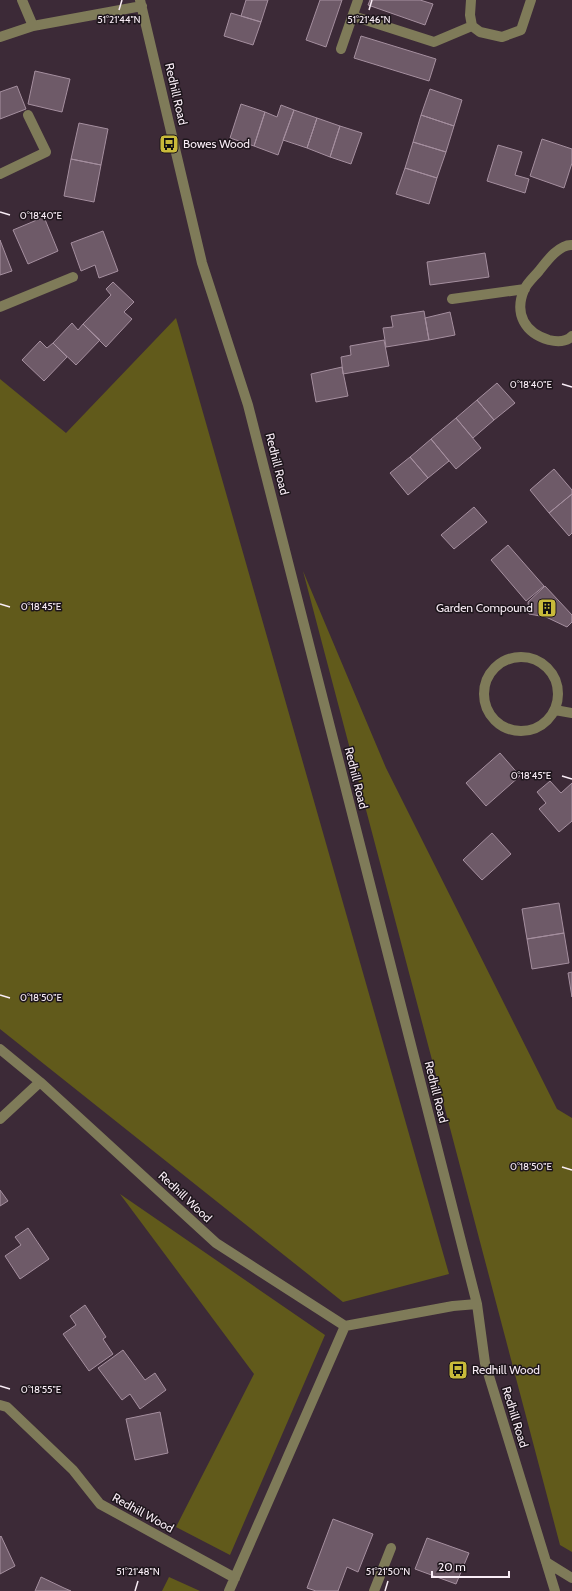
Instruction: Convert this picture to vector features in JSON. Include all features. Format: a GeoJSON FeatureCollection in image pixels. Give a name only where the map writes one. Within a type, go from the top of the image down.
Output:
{"type":"FeatureCollection","features":[{"type":"Feature","properties":{"kind":"street"},"geometry":{"type":"LineString","coordinates":[[22,0],[33,26]]}},
{"type":"Feature","properties":{"kind":"street"},"geometry":{"type":"LineString","coordinates":[[341,49],[358,0]]}},
{"type":"Feature","properties":{"kind":"street"},"geometry":{"type":"LineString","coordinates":[[471,0],[470,15],[472,26],[480,32],[502,37],[521,30],[531,0]]}},
{"type":"Feature","properties":{"kind":"street"},"geometry":{"type":"LineString","coordinates":[[0,37],[33,26],[141,3]]}},
{"type":"Feature","properties":{"kind":"street","name":"Redhill Road"},"geometry":{"type":"LineString","coordinates":[[141,3],[202,263],[248,405],[477,1304],[485,1363],[555,1591]]}},
{"type":"Feature","properties":{"kind":"street"},"geometry":{"type":"LineString","coordinates":[[353,16],[434,42],[472,26]]}},
{"type":"Feature","properties":{"kind":"street"},"geometry":{"type":"LineString","coordinates":[[0,174],[46,152],[28,115]]}},
{"type":"Feature","properties":{"kind":"street"},"geometry":{"type":"LineString","coordinates":[[572,245],[569,244],[558,250],[545,262],[525,289],[520,302],[522,318],[528,330],[540,338],[555,341],[569,340],[572,336]]}},
{"type":"Feature","properties":{"kind":"street"},"geometry":{"type":"LineString","coordinates":[[0,307],[73,277]]}},
{"type":"Feature","properties":{"kind":"street"},"geometry":{"type":"LineString","coordinates":[[452,299],[525,289]]}},
{"type":"Feature","properties":{"kind":"street"},"geometry":{"type":"LineString","coordinates":[[521,657],[534,659],[551,672],[557,683],[559,696],[555,710],[548,721],[530,731],[517,732],[504,728],[495,722],[487,711],[484,699],[485,684],[491,672],[500,663],[521,657]]}},
{"type":"Feature","properties":{"kind":"street"},"geometry":{"type":"LineString","coordinates":[[555,710],[572,713]]}},
{"type":"Feature","properties":{"kind":"street","name":"Redhill Wood"},"geometry":{"type":"LineString","coordinates":[[0,1049],[40,1082],[216,1243],[345,1326]]}},
{"type":"Feature","properties":{"kind":"street"},"geometry":{"type":"LineString","coordinates":[[0,1119],[40,1082]]}},
{"type":"Feature","properties":{"kind":"street"},"geometry":{"type":"LineString","coordinates":[[229,1591],[345,1326],[453,1306],[477,1304]]}},
{"type":"Feature","properties":{"kind":"street","name":"Redhill Wood"},"geometry":{"type":"LineString","coordinates":[[0,1405],[7,1407],[73,1470],[100,1504],[234,1578]]}},
{"type":"Feature","properties":{"kind":"street"},"geometry":{"type":"LineString","coordinates":[[374,1591],[391,1548]]}},
{"type":"Feature","properties":{"kind":"street"},"geometry":{"type":"LineString","coordinates":[[546,1562],[572,1578]]}},
{"type":"Feature","properties":{"kind":"shaded area"},"geometry":{"type":"Polygon","coordinates":[[[176,318],[449,1274],[343,1302],[0,1029],[0,379],[66,433],[176,318]]]}},
{"type":"Feature","properties":{"kind":"shaded area"},"geometry":{"type":"Polygon","coordinates":[[[303,571],[386,768],[557,1109],[572,1118],[572,1552],[560,1545],[303,571]]]}},
{"type":"Feature","properties":{"kind":"shaded area"},"geometry":{"type":"Polygon","coordinates":[[[120,1194],[325,1335],[230,1555],[176,1527],[254,1374],[120,1194]]]}},
{"type":"Feature","properties":{"kind":"shaded area"},"geometry":{"type":"Polygon","coordinates":[[[169,1577],[200,1591],[162,1591],[169,1577]]]}},
{"type":"Feature","properties":{"kind":"building"},"geometry":{"type":"Polygon","coordinates":[[[246,0],[268,0],[261,22],[241,16],[246,0]]]}},
{"type":"Feature","properties":{"kind":"building"},"geometry":{"type":"Polygon","coordinates":[[[320,0],[342,0],[326,47],[306,40],[320,0]]]}},
{"type":"Feature","properties":{"kind":"building"},"geometry":{"type":"Polygon","coordinates":[[[370,0],[420,0],[433,4],[425,25],[368,5],[370,0]]]}},
{"type":"Feature","properties":{"kind":"building"},"geometry":{"type":"Polygon","coordinates":[[[231,13],[261,22],[253,45],[224,36],[231,13]]]}},
{"type":"Feature","properties":{"kind":"building"},"geometry":{"type":"Polygon","coordinates":[[[361,36],[436,59],[429,81],[354,58],[361,36]]]}},
{"type":"Feature","properties":{"kind":"building"},"geometry":{"type":"Polygon","coordinates":[[[35,71],[70,79],[62,112],[28,104],[35,71]]]}},
{"type":"Feature","properties":{"kind":"building"},"geometry":{"type":"Polygon","coordinates":[[[17,86],[26,109],[0,119],[0,92],[17,86]]]}},
{"type":"Feature","properties":{"kind":"building"},"geometry":{"type":"Polygon","coordinates":[[[430,89],[462,100],[454,126],[421,115],[430,89]]]}},
{"type":"Feature","properties":{"kind":"building"},"geometry":{"type":"Polygon","coordinates":[[[241,104],[265,112],[254,146],[230,138],[241,104]]]}},
{"type":"Feature","properties":{"kind":"building"},"geometry":{"type":"Polygon","coordinates":[[[281,105],[294,110],[278,155],[254,146],[265,112],[277,117],[281,105]]]}},
{"type":"Feature","properties":{"kind":"building"},"geometry":{"type":"Polygon","coordinates":[[[294,110],[317,118],[307,148],[283,140],[294,110]]]}},
{"type":"Feature","properties":{"kind":"building"},"geometry":{"type":"Polygon","coordinates":[[[421,115],[454,126],[446,152],[413,142],[421,115]]]}},
{"type":"Feature","properties":{"kind":"building"},"geometry":{"type":"Polygon","coordinates":[[[317,118],[340,126],[330,157],[307,148],[317,118]]]}},
{"type":"Feature","properties":{"kind":"building"},"geometry":{"type":"Polygon","coordinates":[[[79,123],[108,129],[101,165],[71,159],[79,123]]]}},
{"type":"Feature","properties":{"kind":"building"},"geometry":{"type":"Polygon","coordinates":[[[340,126],[362,133],[351,164],[330,157],[340,126]]]}},
{"type":"Feature","properties":{"kind":"building"},"geometry":{"type":"Polygon","coordinates":[[[542,139],[572,149],[572,163],[564,188],[530,176],[542,139]]]}},
{"type":"Feature","properties":{"kind":"building"},"geometry":{"type":"Polygon","coordinates":[[[413,142],[446,152],[437,178],[405,168],[413,142]]]}},
{"type":"Feature","properties":{"kind":"building"},"geometry":{"type":"Polygon","coordinates":[[[498,145],[522,152],[515,175],[529,179],[525,193],[487,181],[498,145]]]}},
{"type":"Feature","properties":{"kind":"building"},"geometry":{"type":"Polygon","coordinates":[[[71,159],[101,165],[94,202],[64,196],[71,159]]]}},
{"type":"Feature","properties":{"kind":"building"},"geometry":{"type":"Polygon","coordinates":[[[405,168],[437,178],[429,204],[396,194],[405,168]]]}},
{"type":"Feature","properties":{"kind":"building"},"geometry":{"type":"Polygon","coordinates":[[[44,217],[58,251],[28,264],[13,230],[44,217]]]}},
{"type":"Feature","properties":{"kind":"building"},"geometry":{"type":"Polygon","coordinates":[[[103,231],[118,271],[99,278],[95,265],[81,271],[71,243],[103,231]]]}},
{"type":"Feature","properties":{"kind":"building"},"geometry":{"type":"Polygon","coordinates":[[[0,240],[12,271],[0,275],[0,240]]]}},
{"type":"Feature","properties":{"kind":"building"},"geometry":{"type":"Polygon","coordinates":[[[485,253],[489,277],[430,285],[427,262],[485,253]]]}},
{"type":"Feature","properties":{"kind":"building"},"geometry":{"type":"Polygon","coordinates":[[[113,282],[134,302],[124,312],[132,319],[106,347],[83,324],[111,295],[106,289],[113,282]]]}},
{"type":"Feature","properties":{"kind":"building"},"geometry":{"type":"Polygon","coordinates":[[[424,311],[429,340],[386,347],[383,328],[393,327],[391,316],[424,311]]]}},
{"type":"Feature","properties":{"kind":"building"},"geometry":{"type":"Polygon","coordinates":[[[450,312],[455,335],[429,340],[425,318],[450,312]]]}},
{"type":"Feature","properties":{"kind":"building"},"geometry":{"type":"Polygon","coordinates":[[[72,323],[78,330],[83,324],[100,340],[76,365],[53,343],[72,323]]]}},
{"type":"Feature","properties":{"kind":"building"},"geometry":{"type":"Polygon","coordinates":[[[384,340],[389,366],[343,374],[341,357],[351,355],[350,346],[384,340]]]}},
{"type":"Feature","properties":{"kind":"building"},"geometry":{"type":"Polygon","coordinates":[[[40,341],[47,348],[53,343],[67,357],[44,381],[22,360],[40,341]]]}},
{"type":"Feature","properties":{"kind":"building"},"geometry":{"type":"Polygon","coordinates":[[[342,367],[348,396],[316,402],[311,374],[342,367]]]}},
{"type":"Feature","properties":{"kind":"building"},"geometry":{"type":"Polygon","coordinates":[[[497,383],[515,403],[494,420],[477,400],[497,383]]]}},
{"type":"Feature","properties":{"kind":"building"},"geometry":{"type":"Polygon","coordinates":[[[477,400],[494,420],[473,438],[456,418],[477,400]]]}},
{"type":"Feature","properties":{"kind":"building"},"geometry":{"type":"Polygon","coordinates":[[[456,418],[481,448],[456,469],[431,439],[456,418]]]}},
{"type":"Feature","properties":{"kind":"building"},"geometry":{"type":"Polygon","coordinates":[[[431,439],[449,461],[428,478],[410,457],[431,439]]]}},
{"type":"Feature","properties":{"kind":"building"},"geometry":{"type":"Polygon","coordinates":[[[410,457],[428,478],[408,495],[390,473],[410,457]]]}},
{"type":"Feature","properties":{"kind":"building"},"geometry":{"type":"Polygon","coordinates":[[[554,469],[572,490],[572,494],[549,513],[530,490],[554,469]]]}},
{"type":"Feature","properties":{"kind":"building"},"geometry":{"type":"Polygon","coordinates":[[[572,494],[572,533],[569,536],[549,513],[572,494]]]}},
{"type":"Feature","properties":{"kind":"building"},"geometry":{"type":"Polygon","coordinates":[[[474,507],[487,522],[454,549],[441,535],[474,507]]]}},
{"type":"Feature","properties":{"kind":"building"},"geometry":{"type":"Polygon","coordinates":[[[508,545],[544,586],[526,601],[491,560],[508,545]]]}},
{"type":"Feature","properties":{"kind":"building","name":"Garden Compound"},"geometry":{"type":"Polygon","coordinates":[[[545,586],[572,615],[572,622],[567,627],[546,617],[529,614],[528,602],[545,586]]]}},
{"type":"Feature","properties":{"kind":"building"},"geometry":{"type":"Polygon","coordinates":[[[500,753],[520,776],[486,806],[466,783],[500,753]]]}},
{"type":"Feature","properties":{"kind":"building"},"geometry":{"type":"Polygon","coordinates":[[[550,781],[561,793],[572,783],[572,821],[559,832],[539,809],[546,803],[537,792],[550,781]]]}},
{"type":"Feature","properties":{"kind":"building"},"geometry":{"type":"Polygon","coordinates":[[[492,833],[511,854],[482,880],[463,860],[492,833]]]}},
{"type":"Feature","properties":{"kind":"building"},"geometry":{"type":"Polygon","coordinates":[[[559,903],[564,933],[527,939],[522,909],[559,903]]]}},
{"type":"Feature","properties":{"kind":"building"},"geometry":{"type":"Polygon","coordinates":[[[564,933],[569,963],[532,969],[527,939],[564,933]]]}},
{"type":"Feature","properties":{"kind":"building"},"geometry":{"type":"Polygon","coordinates":[[[572,972],[572,997],[568,973],[572,972]]]}},
{"type":"Feature","properties":{"kind":"building"},"geometry":{"type":"Polygon","coordinates":[[[0,1190],[8,1201],[0,1206],[0,1190]]]}},
{"type":"Feature","properties":{"kind":"building"},"geometry":{"type":"Polygon","coordinates":[[[28,1228],[49,1259],[20,1279],[5,1256],[21,1245],[15,1237],[28,1228]]]}},
{"type":"Feature","properties":{"kind":"building"},"geometry":{"type":"Polygon","coordinates":[[[85,1305],[106,1337],[103,1339],[113,1354],[89,1371],[63,1334],[76,1325],[70,1316],[85,1305]]]}},
{"type":"Feature","properties":{"kind":"building"},"geometry":{"type":"Polygon","coordinates":[[[123,1350],[145,1380],[155,1373],[166,1390],[140,1409],[130,1394],[122,1400],[98,1368],[123,1350]]]}},
{"type":"Feature","properties":{"kind":"building"},"geometry":{"type":"Polygon","coordinates":[[[160,1412],[168,1453],[135,1460],[126,1419],[160,1412]]]}},
{"type":"Feature","properties":{"kind":"building"},"geometry":{"type":"Polygon","coordinates":[[[333,1519],[373,1534],[358,1572],[347,1567],[338,1591],[316,1591],[307,1588],[333,1519]]]}},
{"type":"Feature","properties":{"kind":"building"},"geometry":{"type":"Polygon","coordinates":[[[1,1536],[15,1566],[0,1574],[0,1537],[1,1536]]]}},
{"type":"Feature","properties":{"kind":"building"},"geometry":{"type":"Polygon","coordinates":[[[427,1538],[469,1553],[456,1584],[415,1569],[427,1538]]]}},
{"type":"Feature","properties":{"kind":"building"},"geometry":{"type":"Polygon","coordinates":[[[41,1577],[64,1588],[71,1591],[35,1591],[41,1577]]]}},
{"type":"Feature","properties":{"kind":"place","name":"Bowes Wood"},"geometry":{"type":"Point","coordinates":[169,144]}},
{"type":"Feature","properties":{"kind":"place","name":"Garden Compound"},"geometry":{"type":"Point","coordinates":[547,608]}},
{"type":"Feature","properties":{"kind":"place","name":"Redhill Wood"},"geometry":{"type":"Point","coordinates":[458,1370]}}]}
